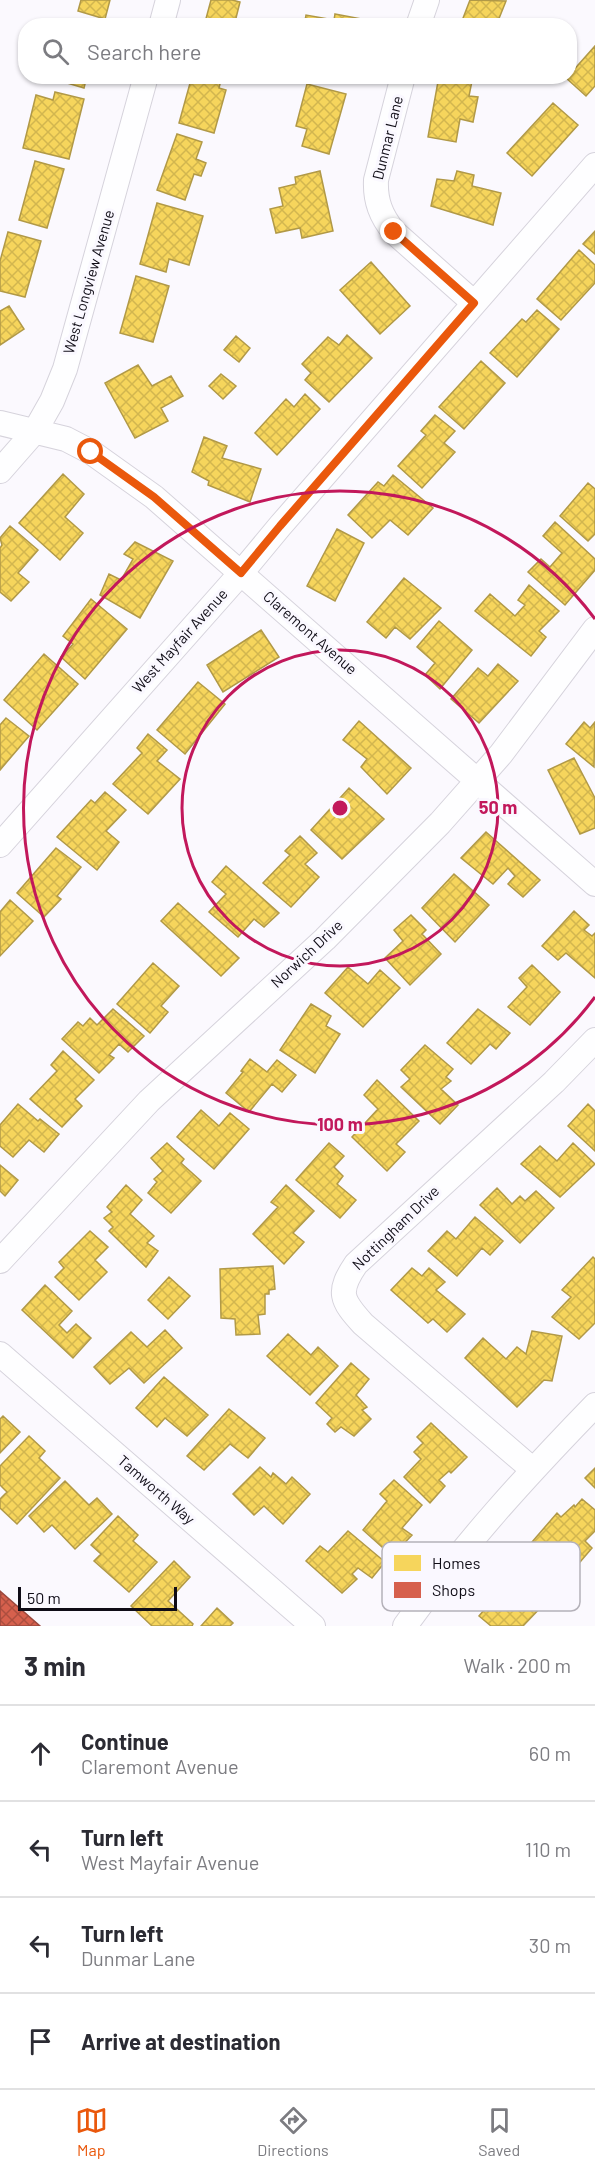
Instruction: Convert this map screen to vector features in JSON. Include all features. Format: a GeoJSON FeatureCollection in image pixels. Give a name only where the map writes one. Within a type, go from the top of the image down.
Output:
{"type":"FeatureCollection","features":[{"type":"Feature","properties":{"kind":"street"},"geometry":{"type":"LineString","coordinates":[[163,18],[168,0]]}},
{"type":"Feature","properties":{"kind":"street"},"geometry":{"type":"LineString","coordinates":[[421,18],[427,0]]}},
{"type":"Feature","properties":{"kind":"street","name":"West Longview Avenue"},"geometry":{"type":"LineString","coordinates":[[0,471],[34,431],[52,401],[65,369],[145,84]]}},
{"type":"Feature","properties":{"kind":"street","name":"Dunmar Lane"},"geometry":{"type":"LineString","coordinates":[[401,84],[376,180],[379,207],[385,221],[394,232],[474,303]]}},
{"type":"Feature","properties":{"kind":"street","name":"West Mayfair Avenue"},"geometry":{"type":"LineString","coordinates":[[0,845],[241,573],[595,165]]}},
{"type":"Feature","properties":{"kind":"street","name":"Claremont Avenue"},"geometry":{"type":"LineString","coordinates":[[0,423],[66,439],[91,452],[154,497],[595,884]]}},
{"type":"Feature","properties":{"kind":"street","name":"Norwich Drive"},"geometry":{"type":"LineString","coordinates":[[0,1261],[149,1101],[325,939],[440,823],[501,754],[595,629]]}},
{"type":"Feature","properties":{"kind":"street","name":"Nottingham Drive"},"geometry":{"type":"LineString","coordinates":[[532,1469],[363,1324],[350,1310],[344,1295],[345,1280],[356,1264],[554,1082],[595,1040]]}},
{"type":"Feature","properties":{"kind":"street","name":"Tamworth Way"},"geometry":{"type":"LineString","coordinates":[[0,1354],[313,1626]]}},
{"type":"Feature","properties":{"kind":"street"},"geometry":{"type":"LineString","coordinates":[[469,1542],[532,1469],[595,1405]]}},
{"type":"Feature","properties":{"kind":"street"},"geometry":{"type":"LineString","coordinates":[[405,1626],[415,1611]]}},
{"type":"Feature","properties":{"kind":"building: Homes"},"geometry":{"type":"Polygon","coordinates":[[[81,0],[110,0],[105,18],[78,11],[81,0]]]}},
{"type":"Feature","properties":{"kind":"building: Homes"},"geometry":{"type":"Polygon","coordinates":[[[211,0],[240,2],[236,18],[206,18],[211,0]]]}},
{"type":"Feature","properties":{"kind":"building: Homes"},"geometry":{"type":"Polygon","coordinates":[[[470,0],[506,1],[499,18],[463,18],[470,0]]]}},
{"type":"Feature","properties":{"kind":"building: Homes"},"geometry":{"type":"Polygon","coordinates":[[[335,14],[357,18],[334,18],[335,14]]]}},
{"type":"Feature","properties":{"kind":"building: Homes"},"geometry":{"type":"Polygon","coordinates":[[[306,15],[323,18],[305,18],[306,15]]]}},
{"type":"Feature","properties":{"kind":"building: Homes"},"geometry":{"type":"Polygon","coordinates":[[[595,46],[595,86],[586,96],[573,84],[577,84],[577,66],[595,46]]]}},
{"type":"Feature","properties":{"kind":"building: Homes"},"geometry":{"type":"Polygon","coordinates":[[[70,84],[85,84],[84,88],[70,84]]]}},
{"type":"Feature","properties":{"kind":"building: Homes"},"geometry":{"type":"Polygon","coordinates":[[[190,84],[220,84],[219,88],[226,90],[214,133],[179,123],[190,84]]]}},
{"type":"Feature","properties":{"kind":"building: Homes"},"geometry":{"type":"Polygon","coordinates":[[[307,84],[346,94],[329,154],[302,146],[307,129],[296,126],[307,84]]]}},
{"type":"Feature","properties":{"kind":"building: Homes"},"geometry":{"type":"Polygon","coordinates":[[[438,84],[471,84],[469,96],[478,97],[473,122],[460,119],[456,142],[428,137],[438,84]]]}},
{"type":"Feature","properties":{"kind":"building: Homes"},"geometry":{"type":"Polygon","coordinates":[[[55,92],[84,99],[69,159],[23,148],[36,95],[53,100],[55,92]]]}},
{"type":"Feature","properties":{"kind":"building: Homes"},"geometry":{"type":"Polygon","coordinates":[[[553,103],[578,125],[532,176],[507,153],[553,103]]]}},
{"type":"Feature","properties":{"kind":"building: Homes"},"geometry":{"type":"Polygon","coordinates":[[[177,134],[202,142],[196,159],[206,163],[201,176],[194,174],[185,200],[157,190],[177,134]]]}},
{"type":"Feature","properties":{"kind":"building: Homes"},"geometry":{"type":"Polygon","coordinates":[[[35,161],[64,169],[47,228],[19,220],[35,161]]]}},
{"type":"Feature","properties":{"kind":"building: Homes"},"geometry":{"type":"Polygon","coordinates":[[[320,171],[333,231],[302,238],[300,228],[276,233],[270,209],[283,206],[279,188],[296,184],[295,177],[320,171]]]}},
{"type":"Feature","properties":{"kind":"building: Homes"},"geometry":{"type":"Polygon","coordinates":[[[457,171],[474,175],[472,186],[501,193],[493,225],[431,206],[437,179],[454,181],[457,171]]]}},
{"type":"Feature","properties":{"kind":"building: Homes"},"geometry":{"type":"Polygon","coordinates":[[[157,203],[203,216],[189,265],[169,259],[166,272],[140,264],[157,203]]]}},
{"type":"Feature","properties":{"kind":"building: Homes"},"geometry":{"type":"Polygon","coordinates":[[[595,231],[595,254],[583,244],[595,231]]]}},
{"type":"Feature","properties":{"kind":"building: Homes"},"geometry":{"type":"Polygon","coordinates":[[[8,232],[41,241],[25,297],[0,291],[0,261],[8,232]]]}},
{"type":"Feature","properties":{"kind":"building: Homes"},"geometry":{"type":"Polygon","coordinates":[[[579,250],[595,265],[595,283],[561,320],[537,299],[579,250]]]}},
{"type":"Feature","properties":{"kind":"building: Homes"},"geometry":{"type":"Polygon","coordinates":[[[371,262],[410,306],[380,334],[340,290],[371,262]]]}},
{"type":"Feature","properties":{"kind":"building: Homes"},"geometry":{"type":"Polygon","coordinates":[[[136,276],[169,286],[153,342],[120,333],[136,276]]]}},
{"type":"Feature","properties":{"kind":"building: Homes"},"geometry":{"type":"Polygon","coordinates":[[[9,306],[24,329],[0,345],[0,311],[9,306]]]}},
{"type":"Feature","properties":{"kind":"building: Homes"},"geometry":{"type":"Polygon","coordinates":[[[537,310],[559,329],[517,377],[490,353],[522,319],[526,322],[537,310]]]}},
{"type":"Feature","properties":{"kind":"building: Homes"},"geometry":{"type":"Polygon","coordinates":[[[347,335],[372,358],[329,402],[305,380],[311,373],[302,364],[328,337],[339,345],[347,335]]]}},
{"type":"Feature","properties":{"kind":"building: Homes"},"geometry":{"type":"Polygon","coordinates":[[[236,336],[250,348],[239,362],[224,350],[236,336]]]}},
{"type":"Feature","properties":{"kind":"building: Homes"},"geometry":{"type":"Polygon","coordinates":[[[481,361],[505,383],[464,429],[439,407],[481,361]]]}},
{"type":"Feature","properties":{"kind":"building: Homes"},"geometry":{"type":"Polygon","coordinates":[[[138,365],[152,386],[171,376],[183,396],[161,408],[168,421],[135,438],[105,383],[138,365]]]}},
{"type":"Feature","properties":{"kind":"building: Homes"},"geometry":{"type":"Polygon","coordinates":[[[221,374],[236,386],[223,399],[209,386],[221,374]]]}},
{"type":"Feature","properties":{"kind":"building: Homes"},"geometry":{"type":"Polygon","coordinates":[[[305,394],[320,409],[277,455],[255,433],[286,399],[294,407],[305,394]]]}},
{"type":"Feature","properties":{"kind":"building: Homes"},"geometry":{"type":"Polygon","coordinates":[[[435,415],[455,431],[444,443],[455,452],[422,488],[398,466],[426,435],[421,431],[435,415]]]}},
{"type":"Feature","properties":{"kind":"building: Homes"},"geometry":{"type":"Polygon","coordinates":[[[204,437],[227,446],[222,458],[261,469],[250,502],[208,485],[209,481],[192,472],[204,437]]]}},
{"type":"Feature","properties":{"kind":"building: Homes"},"geometry":{"type":"Polygon","coordinates":[[[63,474],[84,494],[65,517],[83,533],[60,560],[19,523],[63,474]]]}},
{"type":"Feature","properties":{"kind":"building: Homes"},"geometry":{"type":"Polygon","coordinates":[[[393,475],[433,508],[408,535],[390,520],[372,538],[348,515],[378,482],[384,486],[393,475]]]}},
{"type":"Feature","properties":{"kind":"building: Homes"},"geometry":{"type":"Polygon","coordinates":[[[588,483],[595,489],[595,534],[588,541],[560,516],[588,483]]]}},
{"type":"Feature","properties":{"kind":"building: Homes"},"geometry":{"type":"Polygon","coordinates":[[[555,522],[595,559],[595,570],[565,605],[528,572],[541,559],[550,567],[562,553],[543,536],[555,522]]]}},
{"type":"Feature","properties":{"kind":"building: Homes"},"geometry":{"type":"Polygon","coordinates":[[[10,526],[38,550],[18,573],[29,582],[11,601],[0,592],[0,548],[2,545],[0,538],[10,526]]]}},
{"type":"Feature","properties":{"kind":"building: Homes"},"geometry":{"type":"Polygon","coordinates":[[[337,529],[364,543],[335,601],[307,586],[337,529]]]}},
{"type":"Feature","properties":{"kind":"building: Homes"},"geometry":{"type":"Polygon","coordinates":[[[135,542],[173,561],[140,618],[100,595],[109,574],[121,580],[133,559],[124,554],[135,542]]]}},
{"type":"Feature","properties":{"kind":"building: Homes"},"geometry":{"type":"Polygon","coordinates":[[[404,578],[441,608],[410,639],[395,627],[386,638],[367,622],[404,578]]]}},
{"type":"Feature","properties":{"kind":"building: Homes"},"geometry":{"type":"Polygon","coordinates":[[[529,585],[559,611],[539,631],[546,637],[531,656],[475,611],[490,594],[515,616],[525,605],[518,600],[529,585]]]}},
{"type":"Feature","properties":{"kind":"building: Homes"},"geometry":{"type":"Polygon","coordinates":[[[91,599],[127,629],[85,679],[61,657],[73,644],[63,636],[91,599]]]}},
{"type":"Feature","properties":{"kind":"building: Homes"},"geometry":{"type":"Polygon","coordinates":[[[439,621],[472,650],[440,689],[425,675],[435,663],[417,647],[439,621]]]}},
{"type":"Feature","properties":{"kind":"building: Homes"},"geometry":{"type":"Polygon","coordinates":[[[261,630],[279,657],[223,692],[207,665],[261,630]]]}},
{"type":"Feature","properties":{"kind":"building: Homes"},"geometry":{"type":"Polygon","coordinates":[[[44,654],[78,684],[37,730],[4,700],[44,654]]]}},
{"type":"Feature","properties":{"kind":"building: Homes"},"geometry":{"type":"Polygon","coordinates":[[[498,664],[518,681],[479,723],[451,699],[478,668],[488,676],[498,664]]]}},
{"type":"Feature","properties":{"kind":"building: Homes"},"geometry":{"type":"Polygon","coordinates":[[[198,682],[225,704],[185,754],[157,730],[198,682]]]}},
{"type":"Feature","properties":{"kind":"building: Homes"},"geometry":{"type":"Polygon","coordinates":[[[6,718],[29,736],[0,770],[0,725],[6,718]]]}},
{"type":"Feature","properties":{"kind":"building: Homes"},"geometry":{"type":"Polygon","coordinates":[[[359,721],[411,768],[387,794],[361,767],[367,759],[343,740],[359,721]]]}},
{"type":"Feature","properties":{"kind":"building: Homes"},"geometry":{"type":"Polygon","coordinates":[[[584,722],[590,728],[595,722],[594,767],[566,744],[584,722]]]}},
{"type":"Feature","properties":{"kind":"building: Homes"},"geometry":{"type":"Polygon","coordinates":[[[148,734],[167,750],[157,761],[180,779],[148,814],[113,784],[142,753],[137,748],[148,734]]]}},
{"type":"Feature","properties":{"kind":"building: Homes"},"geometry":{"type":"Polygon","coordinates":[[[574,758],[595,798],[595,828],[580,834],[548,770],[574,758]]]}},
{"type":"Feature","properties":{"kind":"building: Homes"},"geometry":{"type":"Polygon","coordinates":[[[349,788],[384,819],[342,859],[311,830],[349,788]]]}},
{"type":"Feature","properties":{"kind":"building: Homes"},"geometry":{"type":"Polygon","coordinates":[[[105,792],[126,810],[106,831],[119,842],[97,870],[57,837],[91,800],[95,803],[105,792]]]}},
{"type":"Feature","properties":{"kind":"building: Homes"},"geometry":{"type":"Polygon","coordinates":[[[486,832],[540,880],[523,897],[508,884],[515,876],[508,868],[493,884],[461,858],[486,832]]]}},
{"type":"Feature","properties":{"kind":"building: Homes"},"geometry":{"type":"Polygon","coordinates":[[[300,836],[317,853],[305,864],[319,877],[291,907],[263,883],[290,855],[285,851],[300,836]]]}},
{"type":"Feature","properties":{"kind":"building: Homes"},"geometry":{"type":"Polygon","coordinates":[[[56,848],[81,867],[57,896],[61,899],[44,917],[17,893],[56,848]]]}},
{"type":"Feature","properties":{"kind":"building: Homes"},"geometry":{"type":"Polygon","coordinates":[[[226,866],[279,913],[264,927],[254,919],[238,937],[209,912],[226,894],[212,882],[226,866]]]}},
{"type":"Feature","properties":{"kind":"building: Homes"},"geometry":{"type":"Polygon","coordinates":[[[454,874],[489,905],[455,942],[422,908],[454,874]]]}},
{"type":"Feature","properties":{"kind":"building: Homes"},"geometry":{"type":"Polygon","coordinates":[[[10,900],[33,921],[0,956],[0,912],[10,900]]]}},
{"type":"Feature","properties":{"kind":"building: Homes"},"geometry":{"type":"Polygon","coordinates":[[[178,903],[239,958],[221,976],[161,921],[178,903]]]}},
{"type":"Feature","properties":{"kind":"building: Homes"},"geometry":{"type":"Polygon","coordinates":[[[574,911],[589,925],[584,930],[592,936],[595,933],[595,978],[566,953],[558,960],[542,946],[574,911]]]}},
{"type":"Feature","properties":{"kind":"building: Homes"},"geometry":{"type":"Polygon","coordinates":[[[411,915],[426,930],[422,934],[441,954],[410,985],[385,958],[403,941],[394,930],[411,915]]]}},
{"type":"Feature","properties":{"kind":"building: Homes"},"geometry":{"type":"Polygon","coordinates":[[[153,963],[179,986],[161,1006],[168,1012],[150,1033],[117,1004],[153,963]]]}},
{"type":"Feature","properties":{"kind":"building: Homes"},"geometry":{"type":"Polygon","coordinates":[[[532,965],[560,992],[530,1025],[508,1007],[527,987],[519,978],[532,965]]]}},
{"type":"Feature","properties":{"kind":"building: Homes"},"geometry":{"type":"Polygon","coordinates":[[[348,967],[368,984],[380,970],[400,988],[363,1027],[325,993],[348,967]]]}},
{"type":"Feature","properties":{"kind":"building: Homes"},"geometry":{"type":"Polygon","coordinates":[[[311,1004],[331,1016],[326,1026],[340,1034],[315,1073],[280,1050],[311,1004]]]}},
{"type":"Feature","properties":{"kind":"building: Homes"},"geometry":{"type":"Polygon","coordinates":[[[113,1009],[144,1036],[128,1052],[119,1044],[109,1055],[114,1058],[99,1073],[62,1039],[78,1022],[83,1026],[90,1018],[97,1025],[113,1009]]]}},
{"type":"Feature","properties":{"kind":"building: Homes"},"geometry":{"type":"Polygon","coordinates":[[[478,1009],[510,1033],[496,1049],[490,1044],[471,1064],[447,1043],[478,1009]]]}},
{"type":"Feature","properties":{"kind":"building: Homes"},"geometry":{"type":"Polygon","coordinates":[[[425,1045],[453,1069],[446,1077],[451,1081],[441,1089],[458,1105],[440,1124],[401,1087],[410,1079],[401,1070],[425,1045]]]}},
{"type":"Feature","properties":{"kind":"building: Homes"},"geometry":{"type":"Polygon","coordinates":[[[63,1051],[94,1080],[75,1099],[82,1106],[62,1127],[30,1099],[57,1071],[51,1065],[63,1051]]]}},
{"type":"Feature","properties":{"kind":"building: Homes"},"geometry":{"type":"Polygon","coordinates":[[[250,1059],[267,1072],[277,1060],[296,1075],[282,1092],[272,1084],[249,1112],[226,1093],[250,1059]]]}},
{"type":"Feature","properties":{"kind":"building: Homes"},"geometry":{"type":"Polygon","coordinates":[[[377,1080],[419,1121],[396,1144],[405,1152],[387,1171],[352,1137],[378,1109],[364,1095],[377,1080]]]}},
{"type":"Feature","properties":{"kind":"building: Homes"},"geometry":{"type":"Polygon","coordinates":[[[18,1104],[38,1121],[40,1119],[59,1134],[44,1152],[29,1140],[13,1157],[0,1146],[0,1125],[18,1104]]]}},
{"type":"Feature","properties":{"kind":"building: Homes"},"geometry":{"type":"Polygon","coordinates":[[[588,1104],[595,1111],[595,1151],[568,1126],[588,1104]]]}},
{"type":"Feature","properties":{"kind":"building: Homes"},"geometry":{"type":"Polygon","coordinates":[[[201,1110],[219,1126],[230,1113],[249,1129],[214,1169],[177,1137],[201,1110]]]}},
{"type":"Feature","properties":{"kind":"building: Homes"},"geometry":{"type":"Polygon","coordinates":[[[167,1143],[184,1159],[181,1163],[201,1181],[171,1213],[148,1193],[157,1182],[154,1179],[163,1171],[151,1158],[167,1143]]]}},
{"type":"Feature","properties":{"kind":"building: Homes"},"geometry":{"type":"Polygon","coordinates":[[[329,1143],[344,1156],[334,1167],[343,1176],[337,1184],[356,1200],[340,1218],[296,1180],[329,1143]]]}},
{"type":"Feature","properties":{"kind":"building: Homes"},"geometry":{"type":"Polygon","coordinates":[[[573,1143],[595,1164],[560,1197],[521,1164],[540,1146],[557,1161],[573,1143]]]}},
{"type":"Feature","properties":{"kind":"building: Homes"},"geometry":{"type":"Polygon","coordinates":[[[0,1165],[18,1180],[5,1196],[0,1191],[0,1165]]]}},
{"type":"Feature","properties":{"kind":"building: Homes"},"geometry":{"type":"Polygon","coordinates":[[[126,1185],[142,1200],[130,1214],[154,1236],[147,1243],[158,1251],[146,1267],[109,1231],[113,1227],[104,1218],[112,1212],[107,1207],[126,1185]]]}},
{"type":"Feature","properties":{"kind":"building: Homes"},"geometry":{"type":"Polygon","coordinates":[[[286,1185],[314,1211],[293,1233],[304,1242],[284,1264],[253,1234],[278,1207],[271,1202],[286,1185]]]}},
{"type":"Feature","properties":{"kind":"building: Homes"},"geometry":{"type":"Polygon","coordinates":[[[497,1188],[512,1204],[520,1196],[525,1201],[536,1191],[554,1208],[520,1243],[480,1205],[497,1188]]]}},
{"type":"Feature","properties":{"kind":"building: Homes"},"geometry":{"type":"Polygon","coordinates":[[[475,1217],[503,1241],[490,1255],[482,1248],[457,1276],[428,1251],[447,1231],[456,1239],[475,1217]]]}},
{"type":"Feature","properties":{"kind":"building: Homes"},"geometry":{"type":"Polygon","coordinates":[[[90,1231],[108,1247],[95,1260],[107,1272],[79,1300],[55,1277],[64,1268],[59,1262],[90,1231]]]}},
{"type":"Feature","properties":{"kind":"building: Homes"},"geometry":{"type":"Polygon","coordinates":[[[593,1257],[595,1259],[595,1323],[579,1339],[552,1317],[571,1297],[562,1290],[593,1257]]]}},
{"type":"Feature","properties":{"kind":"building: Homes"},"geometry":{"type":"Polygon","coordinates":[[[273,1266],[275,1289],[265,1294],[265,1314],[258,1315],[260,1334],[236,1335],[235,1319],[221,1318],[220,1269],[273,1266]]]}},
{"type":"Feature","properties":{"kind":"building: Homes"},"geometry":{"type":"Polygon","coordinates":[[[412,1268],[422,1276],[429,1268],[445,1282],[436,1290],[465,1314],[447,1332],[433,1319],[428,1323],[391,1290],[412,1268]]]}},
{"type":"Feature","properties":{"kind":"building: Homes"},"geometry":{"type":"Polygon","coordinates":[[[169,1277],[190,1296],[168,1319],[148,1300],[169,1277]]]}},
{"type":"Feature","properties":{"kind":"building: Homes"},"geometry":{"type":"Polygon","coordinates":[[[45,1285],[72,1311],[59,1325],[67,1333],[76,1324],[91,1338],[73,1358],[22,1310],[45,1285]]]}},
{"type":"Feature","properties":{"kind":"building: Homes"},"geometry":{"type":"Polygon","coordinates":[[[165,1330],[182,1348],[144,1383],[129,1368],[110,1384],[94,1367],[131,1332],[147,1347],[165,1330]]]}},
{"type":"Feature","properties":{"kind":"building: Homes"},"geometry":{"type":"Polygon","coordinates":[[[532,1331],[562,1336],[552,1381],[544,1380],[517,1407],[465,1358],[483,1338],[506,1359],[517,1347],[526,1354],[532,1331]]]}},
{"type":"Feature","properties":{"kind":"building: Homes"},"geometry":{"type":"Polygon","coordinates":[[[288,1334],[311,1355],[318,1347],[338,1366],[310,1395],[267,1356],[288,1334]]]}},
{"type":"Feature","properties":{"kind":"building: Homes"},"geometry":{"type":"Polygon","coordinates":[[[351,1363],[369,1379],[356,1395],[367,1407],[362,1410],[371,1419],[354,1436],[341,1427],[335,1432],[327,1424],[332,1418],[316,1403],[351,1363]]]}},
{"type":"Feature","properties":{"kind":"building: Homes"},"geometry":{"type":"Polygon","coordinates":[[[164,1377],[208,1415],[187,1436],[165,1418],[157,1427],[136,1408],[164,1377]]]}},
{"type":"Feature","properties":{"kind":"building: Homes"},"geometry":{"type":"Polygon","coordinates":[[[229,1409],[265,1438],[248,1458],[230,1444],[204,1470],[187,1456],[229,1409]]]}},
{"type":"Feature","properties":{"kind":"building: Homes"},"geometry":{"type":"Polygon","coordinates":[[[3,1416],[20,1432],[0,1453],[0,1419],[3,1416]]]}},
{"type":"Feature","properties":{"kind":"building: Homes"},"geometry":{"type":"Polygon","coordinates":[[[431,1423],[467,1457],[451,1473],[449,1471],[439,1480],[445,1486],[430,1503],[404,1477],[421,1459],[414,1452],[423,1443],[417,1437],[431,1423]]]}},
{"type":"Feature","properties":{"kind":"building: Homes"},"geometry":{"type":"Polygon","coordinates":[[[29,1436],[45,1451],[39,1458],[60,1478],[17,1524],[0,1508],[0,1499],[7,1492],[0,1485],[0,1466],[29,1436]]]}},
{"type":"Feature","properties":{"kind":"building: Homes"},"geometry":{"type":"Polygon","coordinates":[[[260,1467],[271,1477],[273,1473],[286,1484],[292,1477],[310,1494],[283,1524],[264,1506],[254,1515],[233,1494],[260,1467]]]}},
{"type":"Feature","properties":{"kind":"building: Homes"},"geometry":{"type":"Polygon","coordinates":[[[595,1468],[595,1488],[585,1478],[595,1468]]]}},
{"type":"Feature","properties":{"kind":"building: Homes"},"geometry":{"type":"Polygon","coordinates":[[[394,1480],[422,1505],[402,1528],[412,1535],[405,1542],[382,1542],[382,1547],[363,1530],[387,1501],[380,1494],[394,1480]]]}},
{"type":"Feature","properties":{"kind":"building: Homes"},"geometry":{"type":"Polygon","coordinates":[[[65,1481],[89,1505],[97,1498],[112,1514],[75,1549],[52,1525],[44,1532],[29,1516],[65,1481]]]}},
{"type":"Feature","properties":{"kind":"building: Homes"},"geometry":{"type":"Polygon","coordinates":[[[582,1499],[595,1510],[595,1531],[585,1541],[592,1548],[580,1562],[580,1542],[532,1542],[557,1513],[561,1517],[574,1505],[575,1507],[582,1499]]]}},
{"type":"Feature","properties":{"kind":"building: Homes"},"geometry":{"type":"Polygon","coordinates":[[[118,1516],[138,1535],[133,1541],[157,1562],[129,1592],[94,1561],[101,1554],[91,1545],[118,1516]]]}},
{"type":"Feature","properties":{"kind":"building: Homes"},"geometry":{"type":"Polygon","coordinates":[[[348,1531],[382,1559],[382,1566],[372,1578],[358,1568],[352,1574],[357,1579],[342,1593],[306,1561],[320,1546],[328,1552],[348,1531]]]}},
{"type":"Feature","properties":{"kind":"building: Homes"},"geometry":{"type":"Polygon","coordinates":[[[174,1561],[190,1577],[168,1601],[193,1624],[192,1626],[152,1626],[131,1606],[174,1561]]]}},
{"type":"Feature","properties":{"kind":"building: Homes"},"geometry":{"type":"Polygon","coordinates":[[[217,1608],[233,1623],[230,1626],[201,1626],[217,1608]]]}},
{"type":"Feature","properties":{"kind":"building: Homes"},"geometry":{"type":"Polygon","coordinates":[[[483,1611],[537,1611],[523,1626],[491,1626],[479,1616],[483,1611]]]}},
{"type":"Feature","properties":{"kind":"building: Shops"},"geometry":{"type":"Polygon","coordinates":[[[0,1591],[40,1626],[0,1626],[0,1591]]]}},
{"type":"Feature","properties":{"kind":"route"},"geometry":{"type":"LineString","coordinates":[[91,452],[154,497],[241,573],[474,303],[394,232]]}}]}
